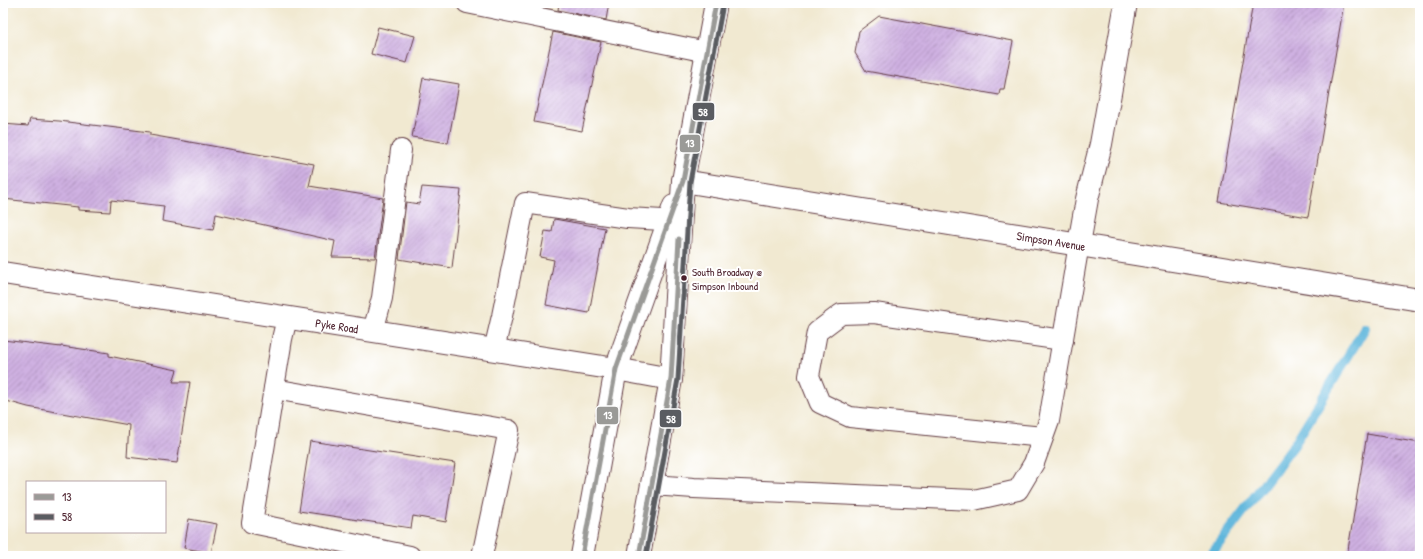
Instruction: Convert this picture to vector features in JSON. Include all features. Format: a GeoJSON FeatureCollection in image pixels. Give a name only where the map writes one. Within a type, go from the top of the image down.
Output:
{"type":"FeatureCollection","features":[{"type":"Feature","properties":{"kind":"street"},"geometry":{"type":"LineString","coordinates":[[639,556],[671,379],[675,221],[716,3]]}},
{"type":"Feature","properties":{"kind":"street"},"geometry":{"type":"LineString","coordinates":[[1079,244],[1087,199],[1101,144],[1126,3]]}},
{"type":"Feature","properties":{"kind":"street","name":"Simpson Avenue"},"geometry":{"type":"LineString","coordinates":[[683,181],[1420,300]]}},
{"type":"Feature","properties":{"kind":"street"},"geometry":{"type":"LineString","coordinates":[[582,556],[616,369],[675,221]]}},
{"type":"Feature","properties":{"kind":"street","name":"Pyke Road"},"geometry":{"type":"LineString","coordinates":[[3,273],[616,369],[671,379]]}},
{"type":"Feature","properties":{"kind":"lane"},"geometry":{"type":"LineString","coordinates":[[467,3],[707,52]]}},
{"type":"Feature","properties":{"kind":"lane"},"geometry":{"type":"LineString","coordinates":[[373,331],[382,298],[401,150]]}},
{"type":"Feature","properties":{"kind":"lane"},"geometry":{"type":"LineString","coordinates":[[494,350],[525,203],[628,218],[675,221]]}},
{"type":"Feature","properties":{"kind":"lane"},"geometry":{"type":"LineString","coordinates":[[652,485],[974,500],[1018,490],[1034,463],[1049,421],[1079,244]]}},
{"type":"Feature","properties":{"kind":"lane"},"geometry":{"type":"LineString","coordinates":[[1044,437],[850,417],[820,403],[809,376],[817,332],[841,314],[874,313],[1063,340]]}},
{"type":"Feature","properties":{"kind":"lane"},"geometry":{"type":"LineString","coordinates":[[287,318],[252,522],[410,556]]}},
{"type":"Feature","properties":{"kind":"lane"},"geometry":{"type":"LineString","coordinates":[[274,389],[509,430],[482,556]]}},
{"type":"Feature","properties":{"kind":"building"},"geometry":{"type":"Polygon","coordinates":[[[559,3],[609,3],[606,20],[558,10],[559,3]]]}},
{"type":"Feature","properties":{"kind":"building"},"geometry":{"type":"Polygon","coordinates":[[[1253,3],[1344,3],[1308,217],[1219,202],[1253,3]]]}},
{"type":"Feature","properties":{"kind":"building"},"geometry":{"type":"Polygon","coordinates":[[[879,16],[1013,41],[1004,89],[1000,89],[999,95],[866,71],[855,53],[859,31],[879,16]]]}},
{"type":"Feature","properties":{"kind":"building"},"geometry":{"type":"Polygon","coordinates":[[[378,27],[415,36],[407,63],[371,54],[378,27]]]}},
{"type":"Feature","properties":{"kind":"building"},"geometry":{"type":"Polygon","coordinates":[[[553,32],[601,42],[582,131],[534,122],[553,32]]]}},
{"type":"Feature","properties":{"kind":"building"},"geometry":{"type":"Polygon","coordinates":[[[423,78],[459,84],[448,143],[412,137],[423,78]]]}},
{"type":"Feature","properties":{"kind":"building"},"geometry":{"type":"Polygon","coordinates":[[[30,119],[150,132],[150,135],[314,164],[309,186],[383,198],[375,258],[332,257],[335,241],[216,214],[213,230],[162,221],[164,206],[111,200],[110,212],[78,210],[78,207],[3,199],[3,124],[28,126],[30,119]]]}},
{"type":"Feature","properties":{"kind":"building"},"geometry":{"type":"Polygon","coordinates":[[[422,187],[461,190],[452,268],[399,259],[406,202],[419,204],[422,187]]]}},
{"type":"Feature","properties":{"kind":"building"},"geometry":{"type":"Polygon","coordinates":[[[554,219],[605,228],[589,313],[546,305],[554,260],[540,257],[545,231],[552,232],[554,219]]]}},
{"type":"Feature","properties":{"kind":"building"},"geometry":{"type":"Polygon","coordinates":[[[3,340],[109,353],[109,356],[177,370],[173,382],[190,382],[177,463],[127,457],[129,425],[28,407],[3,400],[3,340]]]}},
{"type":"Feature","properties":{"kind":"building"},"geometry":{"type":"Polygon","coordinates":[[[1367,434],[1420,443],[1420,556],[1347,556],[1367,434]]]}},
{"type":"Feature","properties":{"kind":"building"},"geometry":{"type":"Polygon","coordinates":[[[310,441],[455,463],[446,522],[413,516],[411,528],[299,511],[310,441]]]}},
{"type":"Feature","properties":{"kind":"building"},"geometry":{"type":"Polygon","coordinates":[[[189,519],[217,524],[211,553],[184,548],[189,519]]]}},
{"type":"Feature","properties":{"kind":"waterway"},"geometry":{"type":"LineString","coordinates":[[1206,556],[1211,554],[1294,445],[1365,328]]}},
{"type":"Feature","properties":{"kind":"transit line","name":"13"},"geometry":{"type":"LineString","coordinates":[[582,556],[616,369],[683,181],[716,3]]}},
{"type":"Feature","properties":{"kind":"transit line","name":"58"},"geometry":{"type":"LineString","coordinates":[[646,556],[678,379],[690,182],[723,4]]}},
{"type":"Feature","properties":{"kind":"transit line","name":"13"},"geometry":{"type":"LineString","coordinates":[[639,556],[671,379],[679,239]]}},
{"type":"Feature","properties":{"kind":"place","name":"South Broadway @ Simpson Inbound"},"geometry":{"type":"Point","coordinates":[684,278]}}]}
